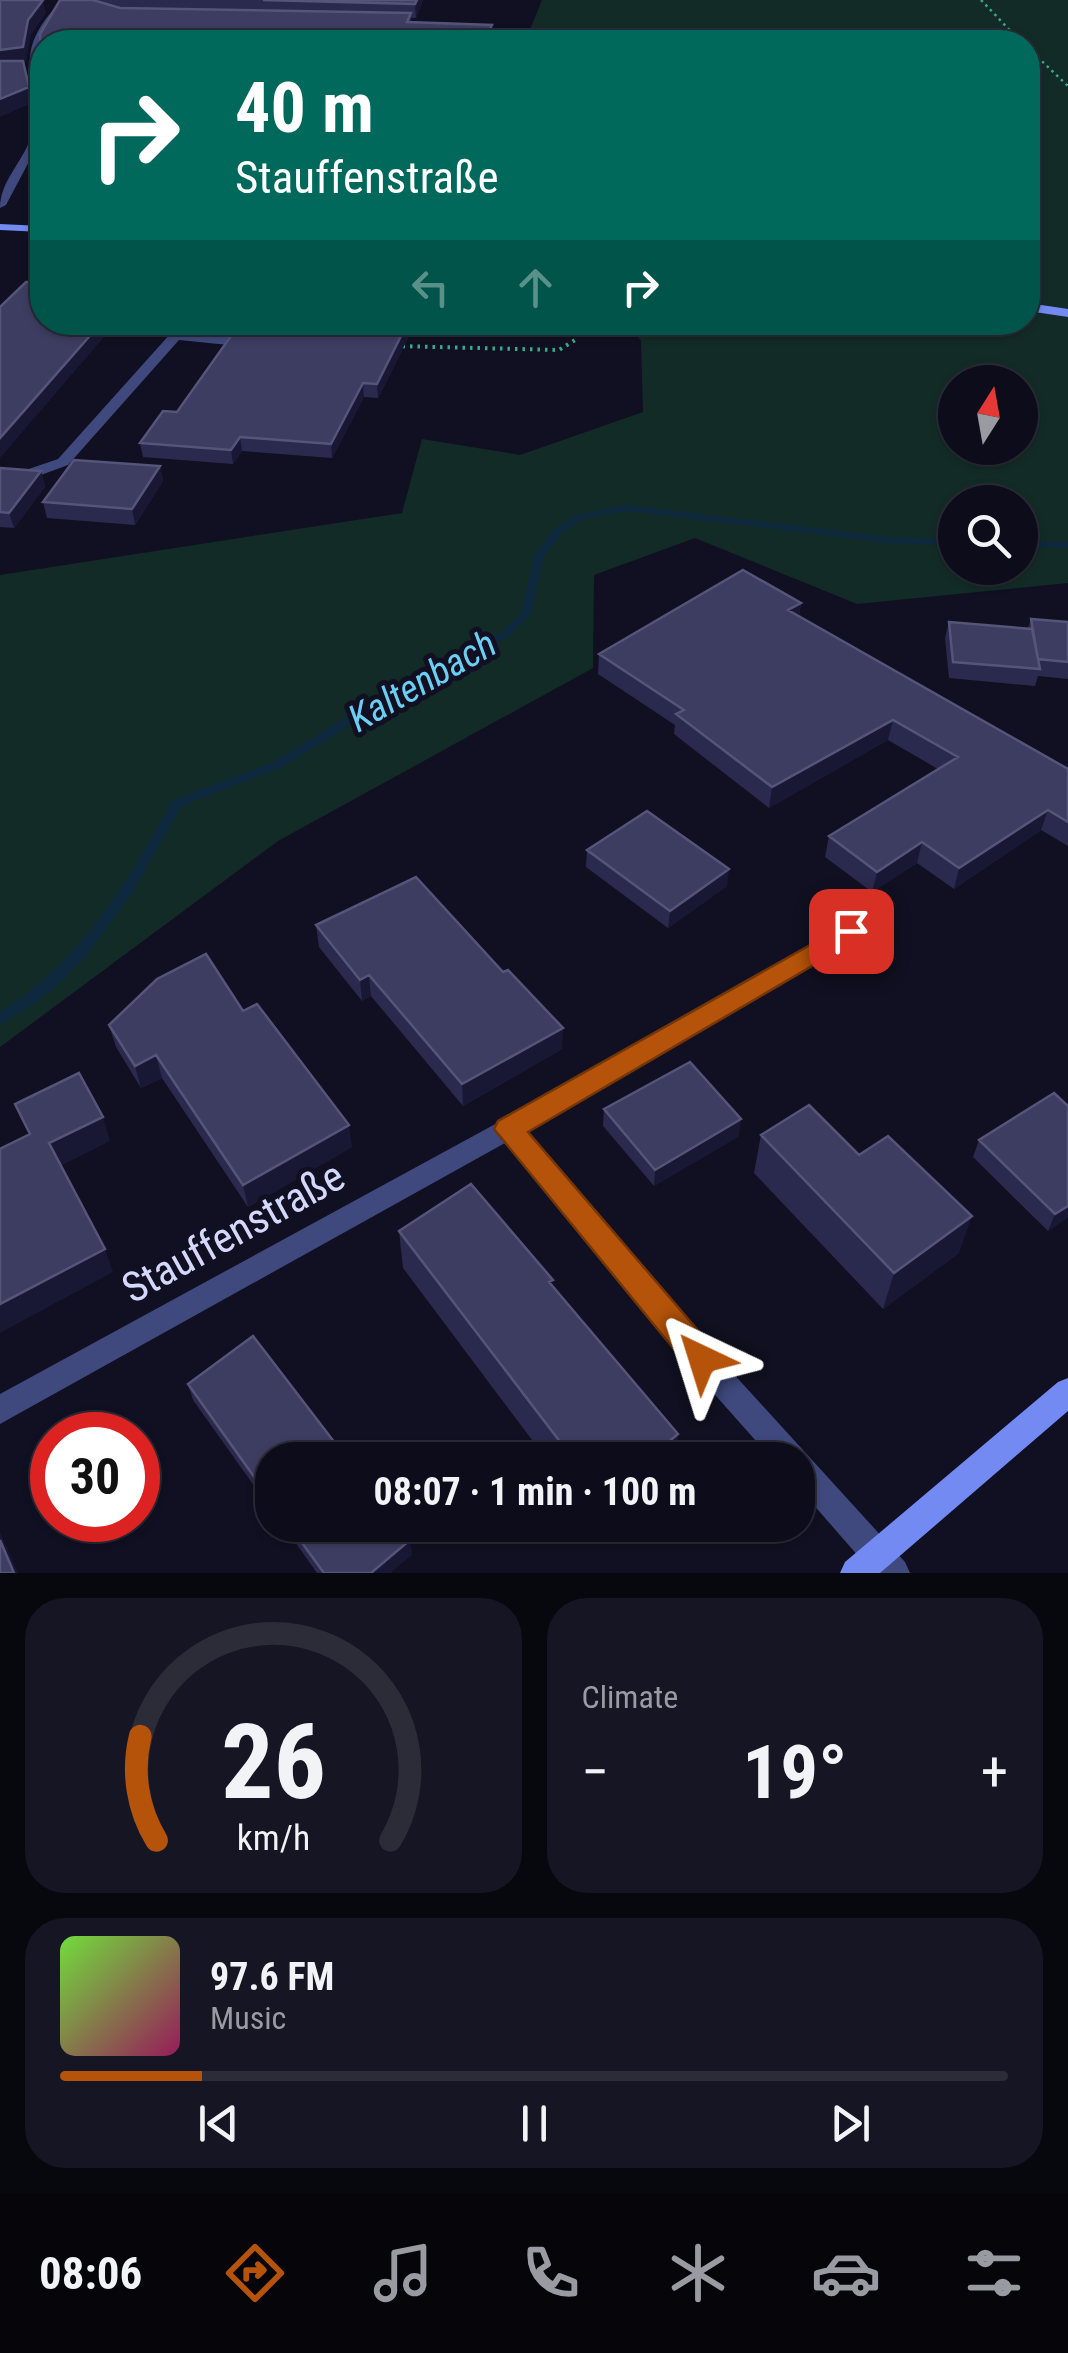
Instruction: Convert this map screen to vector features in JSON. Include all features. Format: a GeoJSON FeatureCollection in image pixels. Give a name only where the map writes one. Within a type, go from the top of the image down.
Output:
{"type":"FeatureCollection","features":[{"type":"Feature","properties":{"kind":"main road"},"geometry":{"type":"LineString","coordinates":[[0,227],[30,228]]}},
{"type":"Feature","properties":{"kind":"main road"},"geometry":{"type":"LineString","coordinates":[[1040,309],[1068,313]]}},
{"type":"Feature","properties":{"kind":"main road"},"geometry":{"type":"LineString","coordinates":[[876,1567],[1068,1392]]}},
{"type":"Feature","properties":{"kind":"street"},"geometry":{"type":"LineString","coordinates":[[43,30],[58,5]]}},
{"type":"Feature","properties":{"kind":"street"},"geometry":{"type":"LineString","coordinates":[[30,55],[26,69],[30,79]]}},
{"type":"Feature","properties":{"kind":"street"},"geometry":{"type":"LineString","coordinates":[[0,205],[30,150]]}},
{"type":"Feature","properties":{"kind":"street"},"geometry":{"type":"LineString","coordinates":[[0,476],[22,477],[63,462],[176,336],[239,342]]}},
{"type":"Feature","properties":{"kind":"street","name":"Stauffenstraße"},"geometry":{"type":"LineString","coordinates":[[0,1410],[508,1129],[851,931]]}},
{"type":"Feature","properties":{"kind":"street"},"geometry":{"type":"LineString","coordinates":[[508,1129],[679,1334],[777,1442]]}},
{"type":"Feature","properties":{"kind":"street"},"geometry":{"type":"LineString","coordinates":[[815,1488],[876,1567]]}},
{"type":"Feature","properties":{"kind":"path"},"geometry":{"type":"LineString","coordinates":[[981,0],[1010,30]]}},
{"type":"Feature","properties":{"kind":"path"},"geometry":{"type":"LineString","coordinates":[[1040,60],[1068,86]]}},
{"type":"Feature","properties":{"kind":"path"},"geometry":{"type":"LineString","coordinates":[[1057,78],[1068,78]]}},
{"type":"Feature","properties":{"kind":"path"},"geometry":{"type":"LineString","coordinates":[[379,346],[558,350],[577,335]]}},
{"type":"Feature","properties":{"kind":"green space"},"geometry":{"type":"Polygon","coordinates":[[[542,0],[1068,0],[1068,583],[857,604],[695,538],[594,575],[593,668],[278,841],[0,1047],[0,575],[402,513],[422,439],[520,455],[643,412],[641,340],[635,335],[1040,335],[1040,30],[530,30],[542,0]]]}},
{"type":"Feature","properties":{"kind":"building"},"geometry":{"type":"Polygon","coordinates":[[[0,0],[43,0],[28,20],[23,47],[0,50],[0,0]]]}},
{"type":"Feature","properties":{"kind":"building"},"geometry":{"type":"Polygon","coordinates":[[[60,0],[93,0],[120,8],[411,13],[407,22],[492,25],[490,30],[42,30],[60,0]]]}},
{"type":"Feature","properties":{"kind":"building"},"geometry":{"type":"Polygon","coordinates":[[[263,0],[417,0],[415,4],[263,0]]]}},
{"type":"Feature","properties":{"kind":"building"},"geometry":{"type":"Polygon","coordinates":[[[0,61],[23,61],[29,87],[0,99],[0,61]]]}},
{"type":"Feature","properties":{"kind":"building"},"geometry":{"type":"Polygon","coordinates":[[[30,282],[30,335],[91,335],[0,438],[0,307],[30,282]]]}},
{"type":"Feature","properties":{"kind":"building"},"geometry":{"type":"Polygon","coordinates":[[[402,335],[377,384],[363,383],[331,444],[240,437],[231,450],[140,443],[163,411],[177,412],[231,336],[402,335]]]}},
{"type":"Feature","properties":{"kind":"building"},"geometry":{"type":"Polygon","coordinates":[[[74,460],[160,466],[132,509],[43,502],[74,460]]]}},
{"type":"Feature","properties":{"kind":"building"},"geometry":{"type":"Polygon","coordinates":[[[0,468],[41,471],[9,513],[0,512],[0,468]]]}},
{"type":"Feature","properties":{"kind":"building"},"geometry":{"type":"Polygon","coordinates":[[[743,570],[801,603],[788,610],[1068,769],[1068,822],[1048,810],[959,868],[922,842],[877,872],[829,836],[958,757],[893,720],[772,787],[676,714],[684,710],[599,654],[743,570]]]}},
{"type":"Feature","properties":{"kind":"building"},"geometry":{"type":"Polygon","coordinates":[[[1031,619],[1068,622],[1068,662],[1038,659],[1031,619]]]}},
{"type":"Feature","properties":{"kind":"building"},"geometry":{"type":"Polygon","coordinates":[[[949,622],[1032,629],[1040,669],[953,662],[949,622]]]}},
{"type":"Feature","properties":{"kind":"building"},"geometry":{"type":"Polygon","coordinates":[[[647,811],[729,869],[670,911],[587,850],[647,811]]]}},
{"type":"Feature","properties":{"kind":"building"},"geometry":{"type":"Polygon","coordinates":[[[416,877],[503,972],[508,970],[563,1028],[462,1084],[369,975],[360,980],[316,925],[416,877]]]}},
{"type":"Feature","properties":{"kind":"building"},"geometry":{"type":"Polygon","coordinates":[[[206,954],[243,1011],[257,1004],[349,1125],[243,1185],[156,1055],[135,1066],[109,1025],[157,979],[206,954]]]}},
{"type":"Feature","properties":{"kind":"building"},"geometry":{"type":"Polygon","coordinates":[[[690,1062],[741,1119],[655,1170],[604,1109],[690,1062]]]}},
{"type":"Feature","properties":{"kind":"building"},"geometry":{"type":"Polygon","coordinates":[[[79,1073],[103,1117],[49,1143],[105,1249],[0,1304],[0,1149],[30,1134],[15,1104],[79,1073]]]}},
{"type":"Feature","properties":{"kind":"building"},"geometry":{"type":"Polygon","coordinates":[[[1054,1093],[1068,1106],[1068,1206],[1055,1214],[979,1140],[1054,1093]]]}},
{"type":"Feature","properties":{"kind":"building"},"geometry":{"type":"Polygon","coordinates":[[[809,1105],[859,1155],[888,1136],[972,1216],[894,1273],[761,1135],[809,1105]]]}},
{"type":"Feature","properties":{"kind":"building"},"geometry":{"type":"Polygon","coordinates":[[[471,1184],[678,1434],[668,1442],[560,1442],[399,1231],[471,1184]]]}},
{"type":"Feature","properties":{"kind":"building"},"geometry":{"type":"Polygon","coordinates":[[[253,1336],[334,1442],[255,1442],[255,1478],[188,1384],[253,1336]]]}},
{"type":"Feature","properties":{"kind":"building"},"geometry":{"type":"Polygon","coordinates":[[[0,1540],[14,1573],[0,1573],[0,1540]]]}},
{"type":"Feature","properties":{"kind":"building"},"geometry":{"type":"Polygon","coordinates":[[[301,1542],[408,1542],[371,1573],[324,1573],[301,1542]]]}},
{"type":"Feature","properties":{"kind":"waterway","name":"Kaltenbach"},"geometry":{"type":"LineString","coordinates":[[0,1019],[56,978],[104,924],[177,803],[277,765],[374,705],[504,635],[526,614],[539,556],[558,531],[580,517],[626,508],[888,540],[938,541]]}},
{"type":"Feature","properties":{"kind":"waterway","name":"Kaltenbach"},"geometry":{"type":"LineString","coordinates":[[1038,544],[1068,545]]}},
{"type":"Feature","properties":{"kind":"route"},"geometry":{"type":"LineString","coordinates":[[702,1359],[508,1129],[851,931]]}}]}
